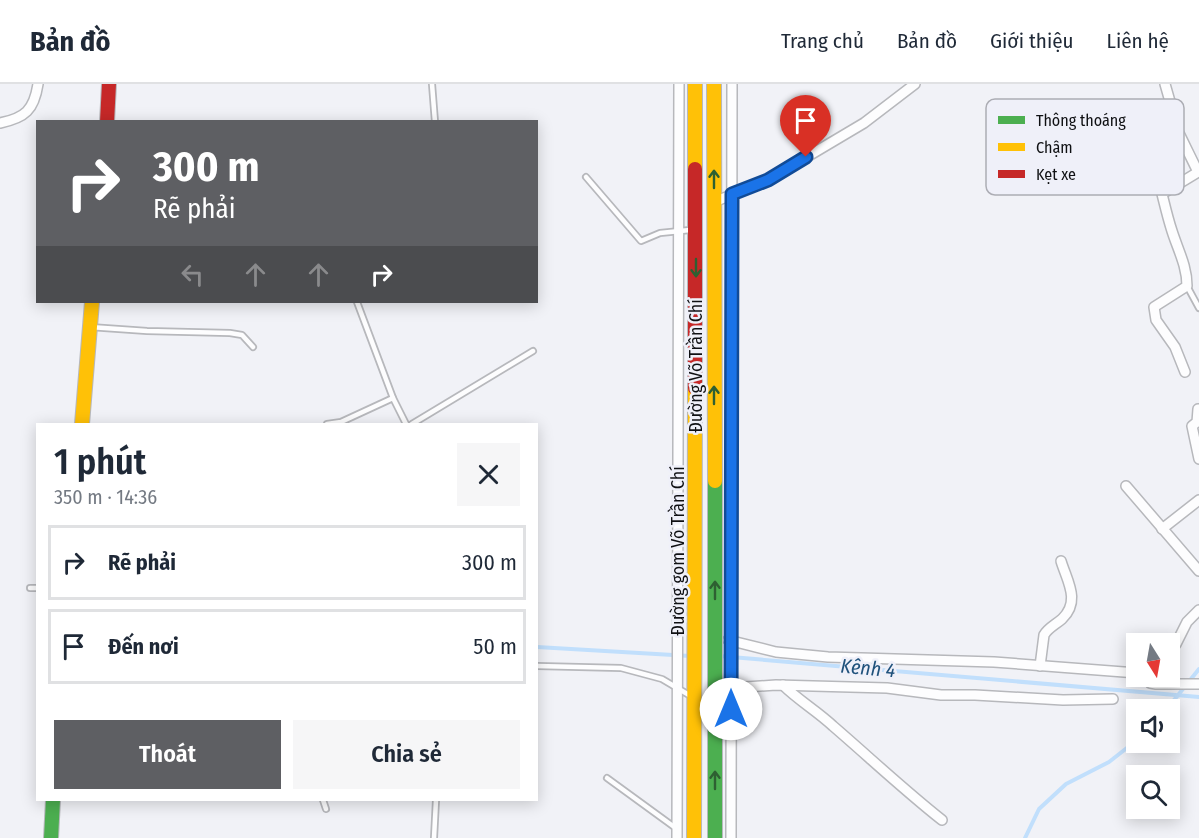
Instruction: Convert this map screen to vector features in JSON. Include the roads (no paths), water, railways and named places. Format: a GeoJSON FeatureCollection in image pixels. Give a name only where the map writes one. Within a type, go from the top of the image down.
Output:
{"type":"FeatureCollection","features":[{"type":"Feature","properties":{"kind":"main road"},"geometry":{"type":"LineString","coordinates":[[107,120],[109,84]]}},
{"type":"Feature","properties":{"kind":"main road","name":"Đường Võ Trần Chí"},"geometry":{"type":"LineString","coordinates":[[694,698],[695,84]]}},
{"type":"Feature","properties":{"kind":"main road","name":"Đường Võ Trần Chí"},"geometry":{"type":"LineString","coordinates":[[714,84],[716,684]]}},
{"type":"Feature","properties":{"kind":"main road"},"geometry":{"type":"LineString","coordinates":[[82,423],[92,303]]}},
{"type":"Feature","properties":{"kind":"main road"},"geometry":{"type":"LineString","coordinates":[[715,838],[716,684]]}},
{"type":"Feature","properties":{"kind":"main road"},"geometry":{"type":"LineString","coordinates":[[694,698],[694,838]]}},
{"type":"Feature","properties":{"kind":"main road"},"geometry":{"type":"LineString","coordinates":[[51,838],[53,801]]}},
{"type":"Feature","properties":{"kind":"street"},"geometry":{"type":"LineString","coordinates":[[0,123],[19,118],[29,111],[38,84]]}},
{"type":"Feature","properties":{"kind":"street","name":"Đường gom Võ Trần Chí"},"geometry":{"type":"LineString","coordinates":[[677,833],[679,84]]}},
{"type":"Feature","properties":{"kind":"street"},"geometry":{"type":"LineString","coordinates":[[731,838],[732,84]]}},
{"type":"Feature","properties":{"kind":"street"},"geometry":{"type":"LineString","coordinates":[[714,202],[768,180],[864,123],[915,84]]}},
{"type":"Feature","properties":{"kind":"street"},"geometry":{"type":"LineString","coordinates":[[1165,84],[1169,99]]}},
{"type":"Feature","properties":{"kind":"street"},"geometry":{"type":"LineString","coordinates":[[1184,143],[1198,172],[1184,181]]}},
{"type":"Feature","properties":{"kind":"street"},"geometry":{"type":"LineString","coordinates":[[1162,195],[1173,233],[1182,254],[1187,286],[1154,308],[1156,320],[1175,347],[1185,372]]}},
{"type":"Feature","properties":{"kind":"street"},"geometry":{"type":"LineString","coordinates":[[1198,409],[1197,422],[1192,426],[1199,459]]}},
{"type":"Feature","properties":{"kind":"street"},"geometry":{"type":"LineString","coordinates":[[1126,486],[1199,571]]}},
{"type":"Feature","properties":{"kind":"street"},"geometry":{"type":"LineString","coordinates":[[1162,529],[1199,500]]}},
{"type":"Feature","properties":{"kind":"street"},"geometry":{"type":"LineString","coordinates":[[1040,666],[1044,635],[1069,612],[1072,602],[1072,591],[1061,561]]}},
{"type":"Feature","properties":{"kind":"street"},"geometry":{"type":"LineString","coordinates":[[1180,638],[1187,622],[1199,610]]}},
{"type":"Feature","properties":{"kind":"street"},"geometry":{"type":"LineString","coordinates":[[716,643],[731,641],[776,652],[828,657],[994,662],[1126,673]]}},
{"type":"Feature","properties":{"kind":"street"},"geometry":{"type":"LineString","coordinates":[[716,684],[731,687],[783,685],[888,688],[941,695],[1063,700],[1113,699]]}},
{"type":"Feature","properties":{"kind":"street"},"geometry":{"type":"LineString","coordinates":[[1180,684],[1199,684]]}},
{"type":"Feature","properties":{"kind":"street"},"geometry":{"type":"LineString","coordinates":[[783,685],[831,724],[909,795],[942,819]]}},
{"type":"Feature","properties":{"kind":"lane"},"geometry":{"type":"LineString","coordinates":[[432,84],[435,120]]}},
{"type":"Feature","properties":{"kind":"lane"},"geometry":{"type":"LineString","coordinates":[[586,177],[641,241],[660,232],[696,229]]}},
{"type":"Feature","properties":{"kind":"lane"},"geometry":{"type":"LineString","coordinates":[[1187,286],[1199,308]]}},
{"type":"Feature","properties":{"kind":"lane"},"geometry":{"type":"LineString","coordinates":[[357,303],[393,398],[406,423]]}},
{"type":"Feature","properties":{"kind":"lane"},"geometry":{"type":"LineString","coordinates":[[90,327],[157,332],[230,333],[242,335],[253,347]]}},
{"type":"Feature","properties":{"kind":"lane"},"geometry":{"type":"LineString","coordinates":[[417,423],[533,351]]}},
{"type":"Feature","properties":{"kind":"lane"},"geometry":{"type":"LineString","coordinates":[[334,423],[341,422],[393,398]]}},
{"type":"Feature","properties":{"kind":"lane"},"geometry":{"type":"LineString","coordinates":[[30,588],[36,588]]}},
{"type":"Feature","properties":{"kind":"lane"},"geometry":{"type":"LineString","coordinates":[[538,666],[621,668],[662,679],[694,698]]}},
{"type":"Feature","properties":{"kind":"lane"},"geometry":{"type":"LineString","coordinates":[[607,778],[677,833]]}},
{"type":"Feature","properties":{"kind":"lane"},"geometry":{"type":"LineString","coordinates":[[323,801],[326,808]]}},
{"type":"Feature","properties":{"kind":"lane"},"geometry":{"type":"LineString","coordinates":[[434,838],[436,801]]}},
{"type":"Feature","properties":{"kind":"waterway","name":"Kênh 4"},"geometry":{"type":"LineString","coordinates":[[538,647],[690,656]]}},
{"type":"Feature","properties":{"kind":"waterway","name":"Kênh 4"},"geometry":{"type":"LineString","coordinates":[[719,656],[1199,697]]}},
{"type":"Feature","properties":{"kind":"waterway"},"geometry":{"type":"LineString","coordinates":[[1175,699],[1199,669]]}},
{"type":"Feature","properties":{"kind":"waterway"},"geometry":{"type":"LineString","coordinates":[[1025,838],[1039,809],[1066,784],[1109,762],[1126,749]]}}]}
